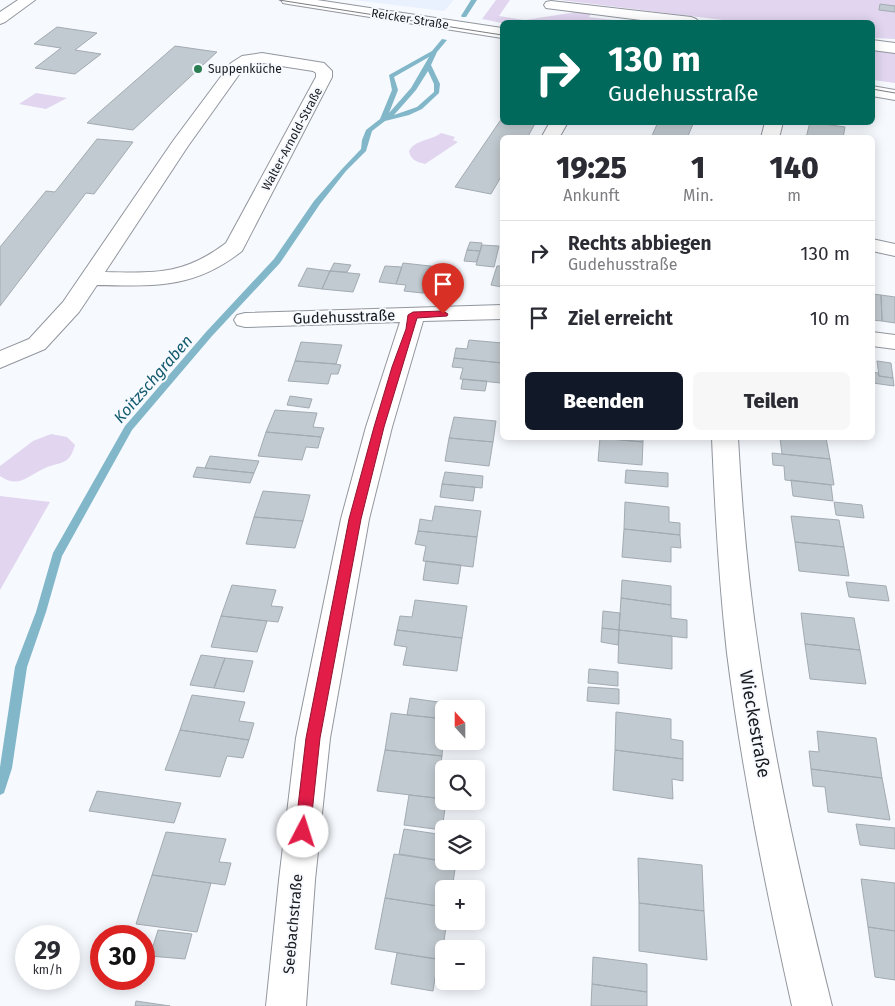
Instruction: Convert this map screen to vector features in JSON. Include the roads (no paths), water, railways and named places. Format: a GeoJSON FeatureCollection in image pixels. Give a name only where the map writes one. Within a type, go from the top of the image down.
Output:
{"type":"FeatureCollection","features":[{"type":"Feature","properties":{"kind":"street"},"geometry":{"type":"LineString","coordinates":[[0,19],[28,0]]}},
{"type":"Feature","properties":{"kind":"street","name":"Reicker Straße"},"geometry":{"type":"LineString","coordinates":[[288,0],[500,33]]}},
{"type":"Feature","properties":{"kind":"street"},"geometry":{"type":"LineString","coordinates":[[550,5],[675,20]]}},
{"type":"Feature","properties":{"kind":"street"},"geometry":{"type":"LineString","coordinates":[[875,45],[895,48]]}},
{"type":"Feature","properties":{"kind":"street","name":"Walter-Arnold-Straße"},"geometry":{"type":"LineString","coordinates":[[0,360],[37,344],[71,307],[180,144],[237,66],[248,58],[262,58],[318,67],[324,71],[324,77],[317,91],[235,248],[220,260],[199,272],[162,280],[92,278]]}},
{"type":"Feature","properties":{"kind":"street"},"geometry":{"type":"LineString","coordinates":[[875,92],[895,95]]}},
{"type":"Feature","properties":{"kind":"street"},"geometry":{"type":"LineString","coordinates":[[875,246],[895,250]]}},
{"type":"Feature","properties":{"kind":"street","name":"Gudehusstraße"},"geometry":{"type":"LineString","coordinates":[[245,320],[500,312]]}},
{"type":"Feature","properties":{"kind":"street","name":"Seebachstraße"},"geometry":{"type":"LineString","coordinates":[[286,1006],[296,880],[313,738],[355,519],[379,427],[413,315]]}},
{"type":"Feature","properties":{"kind":"street"},"geometry":{"type":"LineString","coordinates":[[875,339],[895,342]]}},
{"type":"Feature","properties":{"kind":"street","name":"Wieckestraße"},"geometry":{"type":"LineString","coordinates":[[724,440],[729,542],[740,639],[763,775],[794,934],[812,1006]]}},
{"type":"Feature","properties":{"kind":"waterway","name":"Koitzschgraben"},"geometry":{"type":"LineString","coordinates":[[464,16],[474,0]]}},
{"type":"Feature","properties":{"kind":"waterway","name":"Koitzschgraben"},"geometry":{"type":"LineString","coordinates":[[434,52],[444,40]]}},
{"type":"Feature","properties":{"kind":"waterway","name":"Koitzschgraben"},"geometry":{"type":"LineString","coordinates":[[383,120],[395,90],[391,76],[434,52]]}},
{"type":"Feature","properties":{"kind":"waterway","name":"Koitzschgraben"},"geometry":{"type":"LineString","coordinates":[[428,65],[434,52]]}},
{"type":"Feature","properties":{"kind":"waterway","name":"Koitzschgraben"},"geometry":{"type":"LineString","coordinates":[[383,120],[406,114],[419,108],[437,92],[437,84],[428,65]]}},
{"type":"Feature","properties":{"kind":"waterway","name":"Koitzschgraben"},"geometry":{"type":"LineString","coordinates":[[388,118],[414,89],[428,65]]}},
{"type":"Feature","properties":{"kind":"waterway","name":"Koitzschgraben"},"geometry":{"type":"LineString","coordinates":[[0,789],[6,768],[21,667],[41,612],[57,556],[128,428],[209,334],[277,261],[317,203],[344,170],[364,150],[369,130],[383,120]]}},
{"type":"Feature","properties":{"kind":"tram line"},"geometry":{"type":"LineString","coordinates":[[279,0],[500,35]]}},
{"type":"Feature","properties":{"kind":"tram line"},"geometry":{"type":"LineString","coordinates":[[875,90],[895,93]]}},
{"type":"Feature","properties":{"kind":"place","name":"Suppenküche"},"geometry":{"type":"Point","coordinates":[198,69]}}]}
